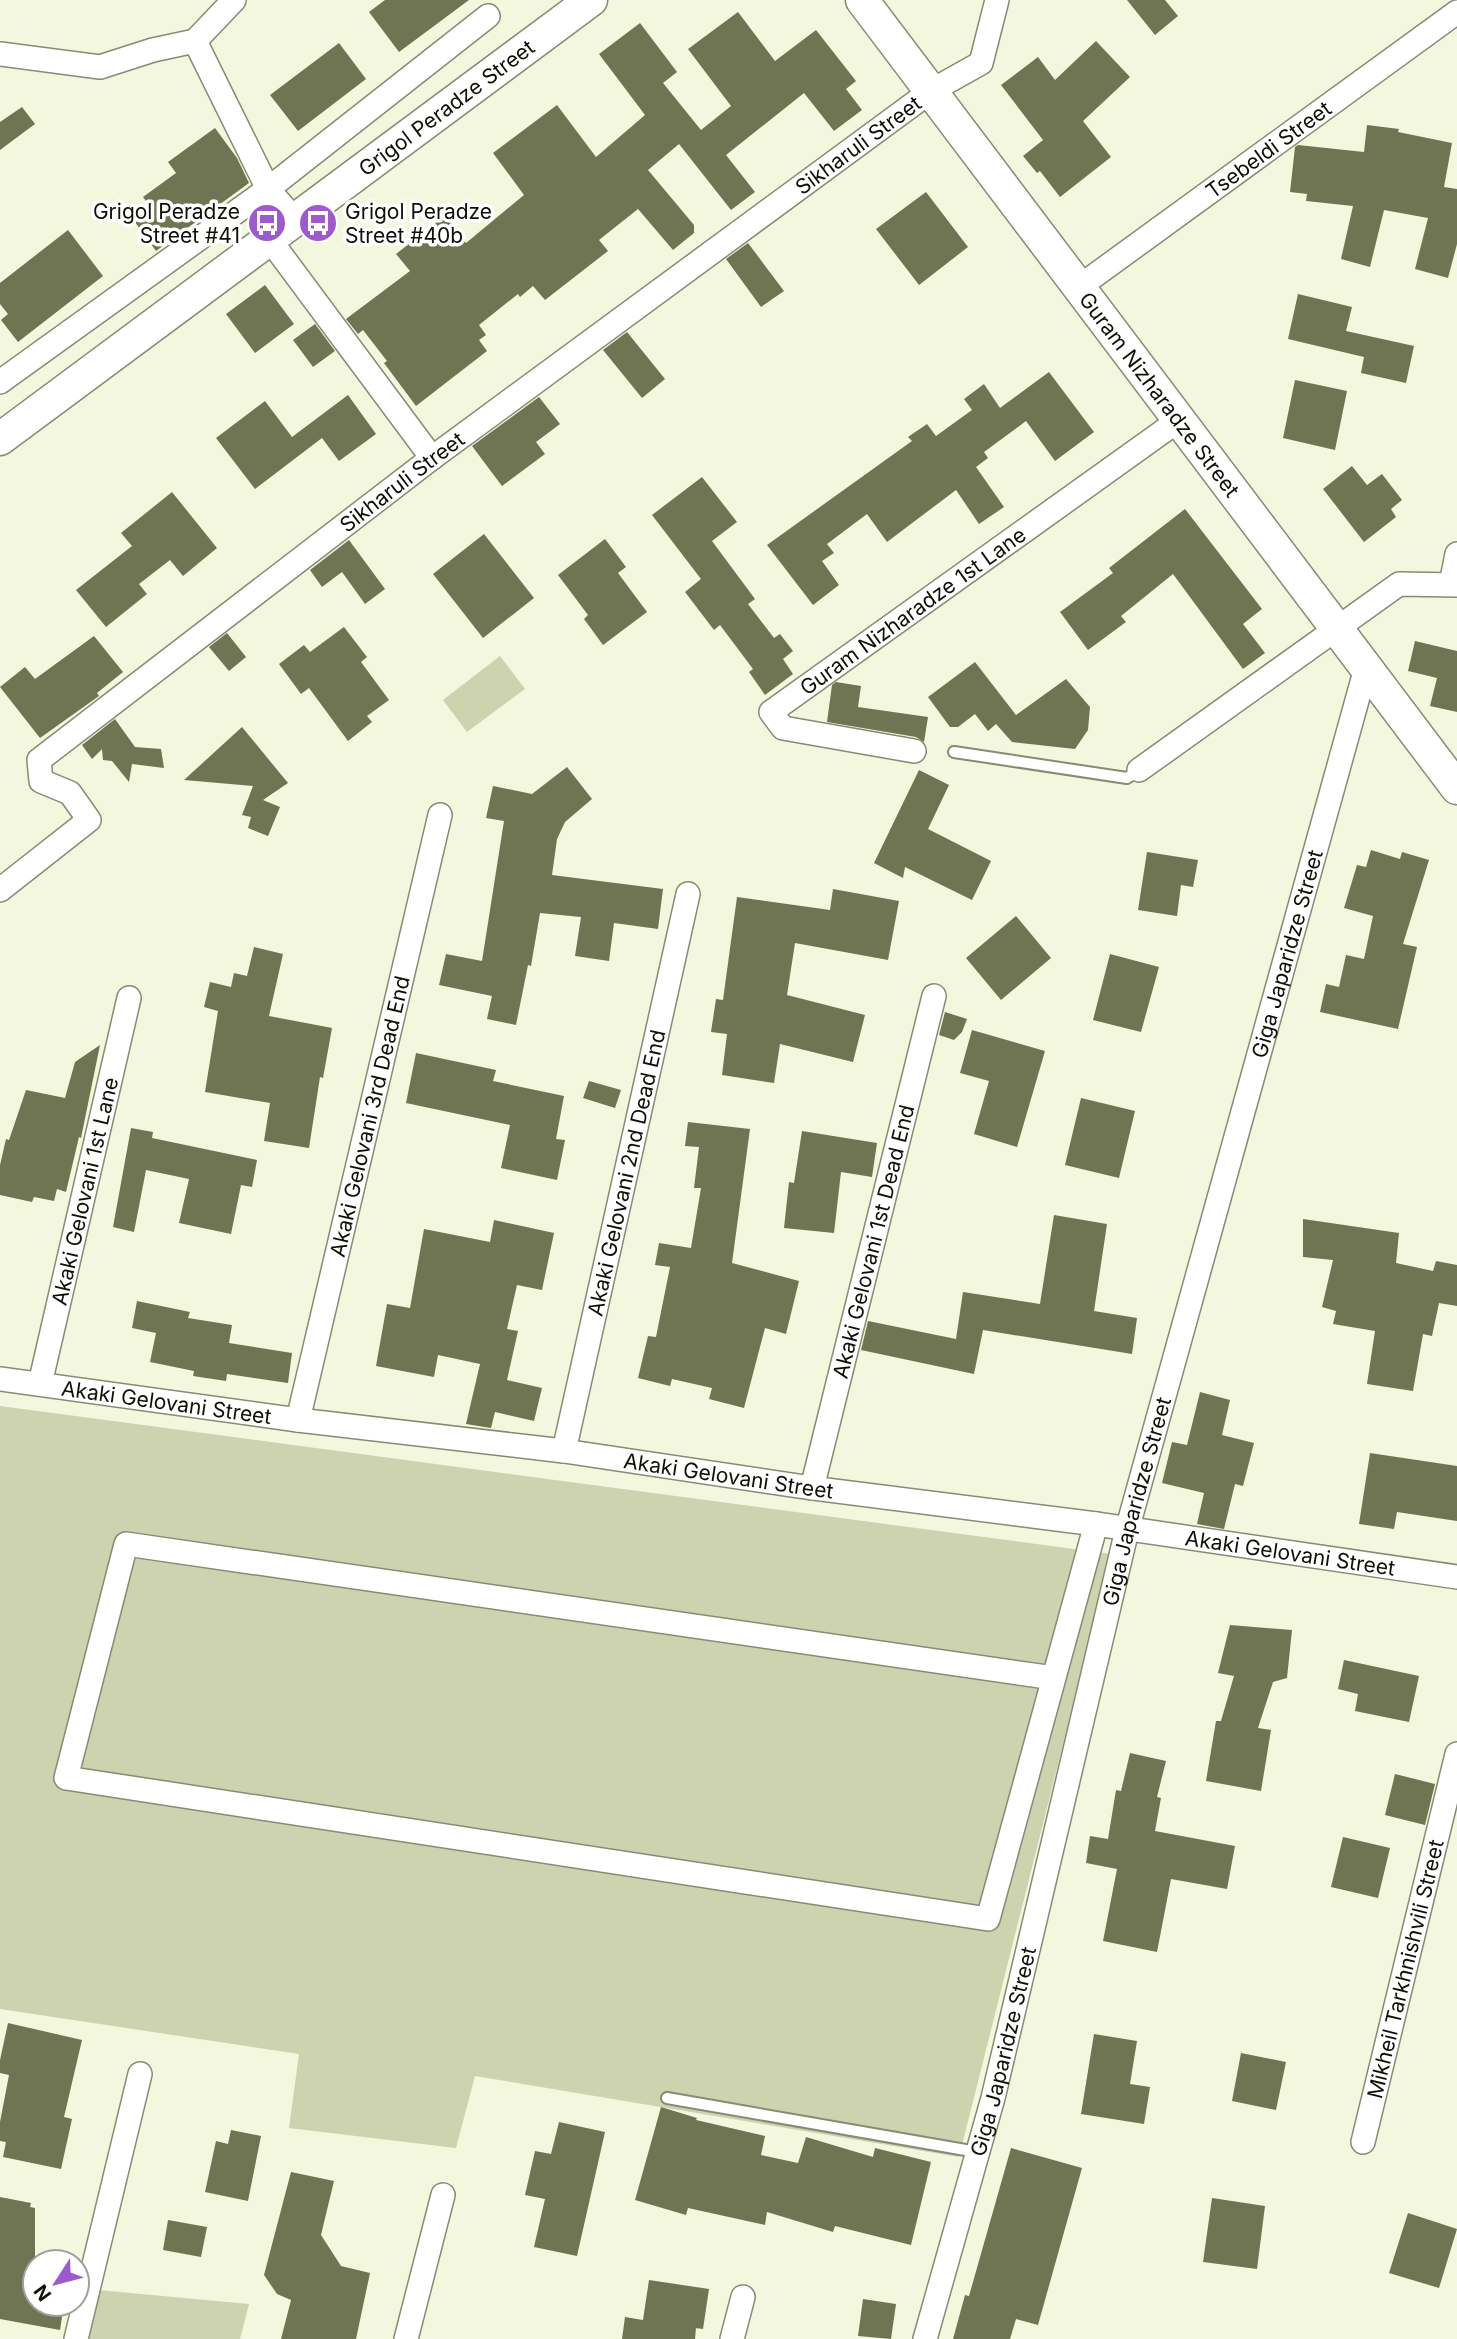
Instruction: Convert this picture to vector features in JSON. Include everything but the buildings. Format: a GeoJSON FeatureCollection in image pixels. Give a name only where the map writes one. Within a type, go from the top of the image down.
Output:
{"type":"FeatureCollection","features":[{"type":"Feature","properties":{"kind":"street"},"geometry":{"type":"LineString","coordinates":[[0,54],[100,67],[153,50],[195,41],[234,0]]}},
{"type":"Feature","properties":{"kind":"street","name":"Grigol Peradze Street"},"geometry":{"type":"LineString","coordinates":[[0,439],[591,0]]}},
{"type":"Feature","properties":{"kind":"street","name":"Guram Nizharadze Street"},"geometry":{"type":"LineString","coordinates":[[863,0],[1457,789]]}},
{"type":"Feature","properties":{"kind":"street","name":"Sikharuli Street"},"geometry":{"type":"LineString","coordinates":[[0,890],[89,820],[71,793],[41,780],[39,760],[432,458],[930,91],[981,62],[997,0]]}},
{"type":"Feature","properties":{"kind":"street","name":"Tsebeldi Street"},"geometry":{"type":"LineString","coordinates":[[1079,287],[1457,12]]}},
{"type":"Feature","properties":{"kind":"street"},"geometry":{"type":"LineString","coordinates":[[0,382],[268,189],[488,16]]}},
{"type":"Feature","properties":{"kind":"street"},"geometry":{"type":"LineString","coordinates":[[195,41],[268,189],[295,220]]}},
{"type":"Feature","properties":{"kind":"street"},"geometry":{"type":"LineString","coordinates":[[271,240],[432,458]]}},
{"type":"Feature","properties":{"kind":"street","name":"Guram Nizharadze 1st Lane"},"geometry":{"type":"LineString","coordinates":[[914,751],[783,729],[771,712],[1179,420]]}},
{"type":"Feature","properties":{"kind":"street"},"geometry":{"type":"LineString","coordinates":[[1139,770],[1399,584],[1454,585],[1457,554]]}},
{"type":"Feature","properties":{"kind":"street","name":"Giga Japaridze Street"},"geometry":{"type":"LineString","coordinates":[[925,2339],[993,2098],[1128,1530],[1366,668]]}},
{"type":"Feature","properties":{"kind":"street","name":"Akaki Gelovani 3rd Dead End"},"geometry":{"type":"LineString","coordinates":[[298,1420],[440,815]]}},
{"type":"Feature","properties":{"kind":"street","name":"Akaki Gelovani 2nd Dead End"},"geometry":{"type":"LineString","coordinates":[[564,1451],[688,894]]}},
{"type":"Feature","properties":{"kind":"street","name":"Akaki Gelovani 1st Dead End"},"geometry":{"type":"LineString","coordinates":[[812,1488],[934,996]]}},
{"type":"Feature","properties":{"kind":"street","name":"Akaki Gelovani 1st Lane"},"geometry":{"type":"LineString","coordinates":[[40,1384],[129,998]]}},
{"type":"Feature","properties":{"kind":"street","name":"Akaki Gelovani Street"},"geometry":{"type":"LineString","coordinates":[[0,1379],[298,1420],[564,1451],[1457,1577]]}},
{"type":"Feature","properties":{"kind":"street"},"geometry":{"type":"LineString","coordinates":[[1054,1678],[126,1544],[66,1778],[988,1919],[1054,1678],[1096,1524]]}},
{"type":"Feature","properties":{"kind":"street","name":"Mikheil Tarkhnishvili Street"},"geometry":{"type":"LineString","coordinates":[[1363,2142],[1457,1754]]}},
{"type":"Feature","properties":{"kind":"street"},"geometry":{"type":"LineString","coordinates":[[76,2339],[140,2074]]}},
{"type":"Feature","properties":{"kind":"street"},"geometry":{"type":"LineString","coordinates":[[407,2339],[443,2195]]}},
{"type":"Feature","properties":{"kind":"street"},"geometry":{"type":"LineString","coordinates":[[732,2339],[743,2297]]}},
{"type":"Feature","properties":{"kind":"lane"},"geometry":{"type":"LineString","coordinates":[[954,752],[1127,778],[1139,770]]}},
{"type":"Feature","properties":{"kind":"lane"},"geometry":{"type":"LineString","coordinates":[[667,2098],[977,2152]]}},
{"type":"Feature","properties":{"kind":"green space"},"geometry":{"type":"Polygon","coordinates":[[[500,656],[525,689],[467,732],[443,700],[500,656]]]}},
{"type":"Feature","properties":{"kind":"green space"},"geometry":{"type":"Polygon","coordinates":[[[0,1406],[1111,1554],[959,2157],[475,2076],[456,2148],[289,2128],[299,2054],[0,2009],[0,1406]]]}},
{"type":"Feature","properties":{"kind":"green space"},"geometry":{"type":"Polygon","coordinates":[[[98,2290],[249,2304],[240,2339],[86,2339],[98,2290]]]}},
{"type":"Feature","properties":{"kind":"place","name":"Grigol Peradze Street #41"},"geometry":{"type":"Point","coordinates":[267,223]}},
{"type":"Feature","properties":{"kind":"place","name":"Grigol Peradze Street #40b"},"geometry":{"type":"Point","coordinates":[318,223]}}]}
